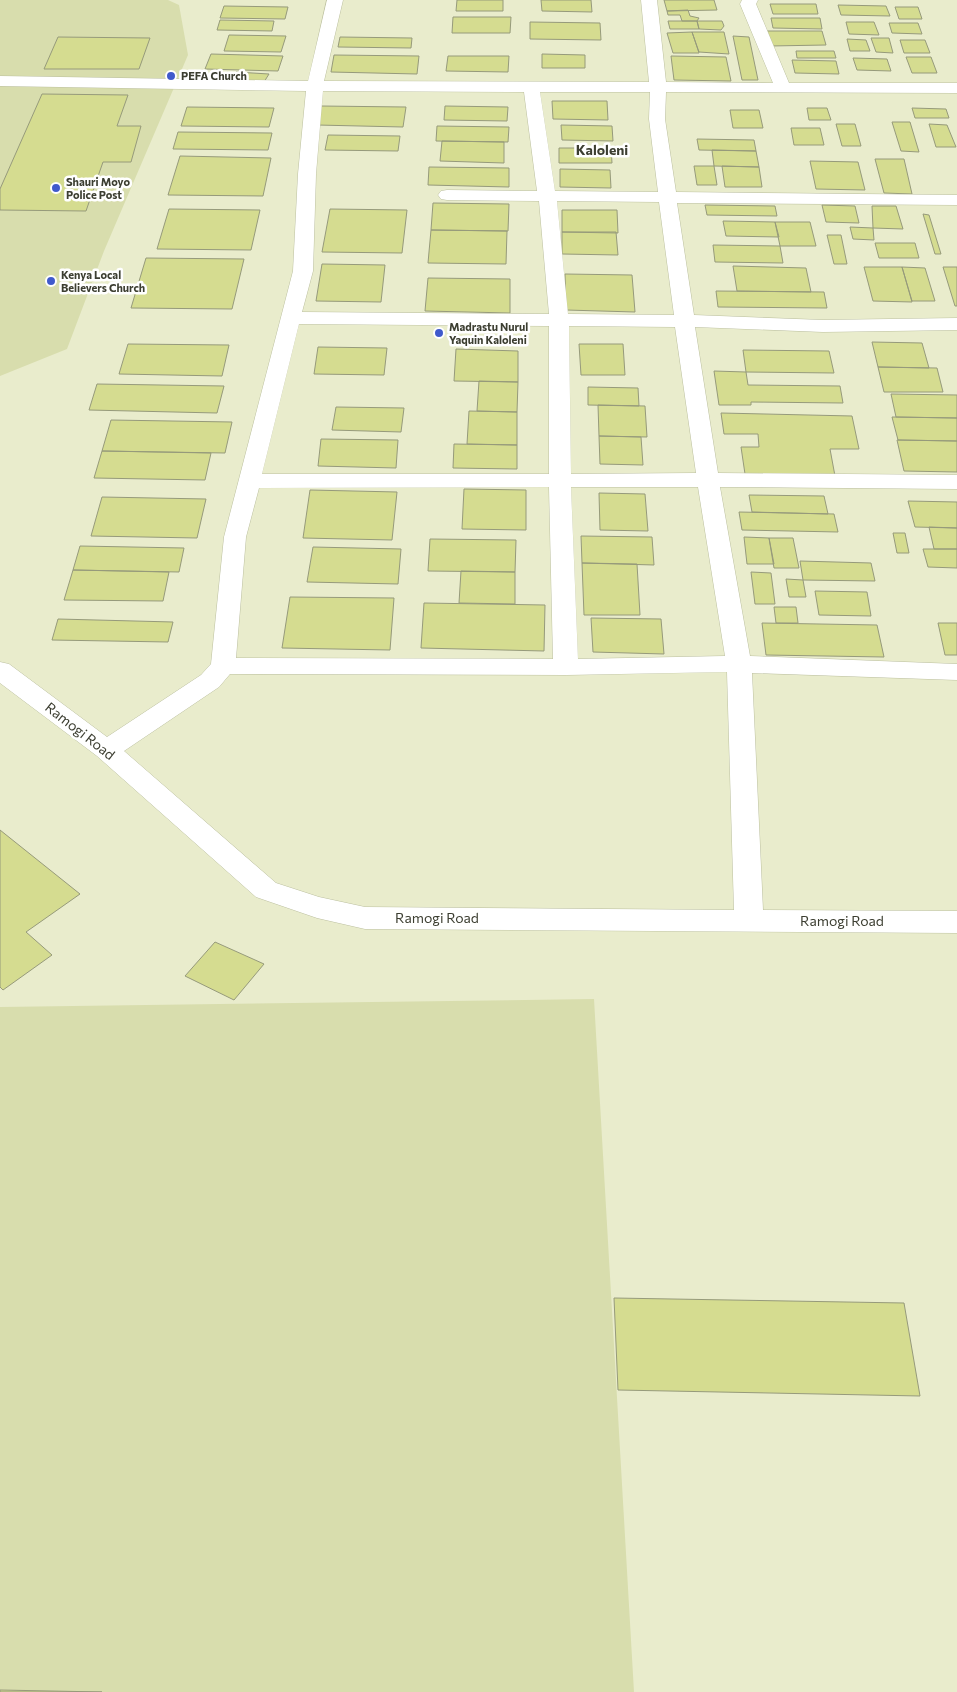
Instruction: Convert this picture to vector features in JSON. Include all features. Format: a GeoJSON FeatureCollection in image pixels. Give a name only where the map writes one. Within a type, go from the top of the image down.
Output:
{"type":"FeatureCollection","features":[{"type":"Feature","properties":{"kind":"street"},"geometry":{"type":"LineString","coordinates":[[106,750],[210,681],[224,666],[235,537],[302,271],[307,174],[315,86],[335,0]]}},
{"type":"Feature","properties":{"kind":"street"},"geometry":{"type":"LineString","coordinates":[[649,0],[658,87],[657,119],[684,321],[739,664],[749,920]]}},
{"type":"Feature","properties":{"kind":"street"},"geometry":{"type":"LineString","coordinates":[[750,0],[748,4],[782,87]]}},
{"type":"Feature","properties":{"kind":"street"},"geometry":{"type":"LineString","coordinates":[[0,81],[315,86],[957,88]]}},
{"type":"Feature","properties":{"kind":"street"},"geometry":{"type":"LineString","coordinates":[[531,86],[548,196],[559,320],[560,480],[566,667]]}},
{"type":"Feature","properties":{"kind":"street"},"geometry":{"type":"LineString","coordinates":[[447,195],[957,200]]}},
{"type":"Feature","properties":{"kind":"street"},"geometry":{"type":"LineString","coordinates":[[291,318],[684,321],[823,326],[957,324]]}},
{"type":"Feature","properties":{"kind":"street"},"geometry":{"type":"LineString","coordinates":[[249,481],[708,480],[957,482]]}},
{"type":"Feature","properties":{"kind":"street"},"geometry":{"type":"LineString","coordinates":[[224,666],[566,667],[739,664],[957,672]]}},
{"type":"Feature","properties":{"kind":"street","name":"Ramogi Road"},"geometry":{"type":"LineString","coordinates":[[0,670],[106,750],[266,890],[317,907],[365,918],[957,922]]}},
{"type":"Feature","properties":{"kind":"green space"},"geometry":{"type":"Polygon","coordinates":[[[0,0],[168,0],[179,5],[188,55],[104,251],[67,349],[0,376],[0,0]]]}},
{"type":"Feature","properties":{"kind":"green space"},"geometry":{"type":"Polygon","coordinates":[[[594,999],[634,1692],[0,1692],[0,1007],[594,999]]]}},
{"type":"Feature","properties":{"kind":"building"},"geometry":{"type":"Polygon","coordinates":[[[457,0],[503,0],[503,11],[456,11],[457,0]]]}},
{"type":"Feature","properties":{"kind":"building"},"geometry":{"type":"Polygon","coordinates":[[[541,0],[591,0],[592,12],[542,11],[541,0]]]}},
{"type":"Feature","properties":{"kind":"building"},"geometry":{"type":"Polygon","coordinates":[[[664,0],[714,0],[717,10],[667,11],[664,0]]]}},
{"type":"Feature","properties":{"kind":"building"},"geometry":{"type":"Polygon","coordinates":[[[770,4],[816,4],[818,14],[773,14],[770,4]]]}},
{"type":"Feature","properties":{"kind":"building"},"geometry":{"type":"Polygon","coordinates":[[[838,5],[886,6],[890,16],[841,15],[838,5]]]}},
{"type":"Feature","properties":{"kind":"building"},"geometry":{"type":"Polygon","coordinates":[[[224,6],[288,7],[285,19],[220,18],[224,6]]]}},
{"type":"Feature","properties":{"kind":"building"},"geometry":{"type":"Polygon","coordinates":[[[895,7],[918,7],[922,19],[899,19],[895,7]]]}},
{"type":"Feature","properties":{"kind":"building"},"geometry":{"type":"Polygon","coordinates":[[[688,10],[690,16],[699,18],[697,21],[682,21],[680,15],[668,15],[667,11],[688,10]]]}},
{"type":"Feature","properties":{"kind":"building"},"geometry":{"type":"Polygon","coordinates":[[[453,17],[511,17],[510,33],[452,33],[453,17]]]}},
{"type":"Feature","properties":{"kind":"building"},"geometry":{"type":"Polygon","coordinates":[[[771,18],[820,18],[822,29],[773,28],[771,18]]]}},
{"type":"Feature","properties":{"kind":"building"},"geometry":{"type":"Polygon","coordinates":[[[220,20],[274,21],[272,31],[217,30],[220,20]]]}},
{"type":"Feature","properties":{"kind":"building"},"geometry":{"type":"Polygon","coordinates":[[[668,21],[697,21],[699,29],[670,29],[668,21]]]}},
{"type":"Feature","properties":{"kind":"building"},"geometry":{"type":"Polygon","coordinates":[[[697,21],[722,21],[724,26],[721,30],[699,29],[697,21]]]}},
{"type":"Feature","properties":{"kind":"building"},"geometry":{"type":"Polygon","coordinates":[[[530,22],[600,23],[601,40],[530,39],[530,22]]]}},
{"type":"Feature","properties":{"kind":"building"},"geometry":{"type":"Polygon","coordinates":[[[846,22],[874,22],[879,35],[849,34],[846,22]]]}},
{"type":"Feature","properties":{"kind":"building"},"geometry":{"type":"Polygon","coordinates":[[[889,23],[918,23],[922,34],[892,33],[889,23]]]}},
{"type":"Feature","properties":{"kind":"building"},"geometry":{"type":"Polygon","coordinates":[[[765,31],[822,31],[826,45],[770,46],[765,31]]]}},
{"type":"Feature","properties":{"kind":"building"},"geometry":{"type":"Polygon","coordinates":[[[692,32],[724,32],[729,54],[699,52],[692,32]]]}},
{"type":"Feature","properties":{"kind":"building"},"geometry":{"type":"Polygon","coordinates":[[[692,32],[699,53],[673,53],[667,33],[692,32]]]}},
{"type":"Feature","properties":{"kind":"building"},"geometry":{"type":"Polygon","coordinates":[[[229,35],[286,36],[281,52],[224,51],[229,35]]]}},
{"type":"Feature","properties":{"kind":"building"},"geometry":{"type":"Polygon","coordinates":[[[733,36],[749,37],[758,80],[742,80],[733,36]]]}},
{"type":"Feature","properties":{"kind":"building"},"geometry":{"type":"Polygon","coordinates":[[[58,37],[150,38],[139,69],[44,69],[58,37]]]}},
{"type":"Feature","properties":{"kind":"building"},"geometry":{"type":"Polygon","coordinates":[[[340,37],[412,38],[411,48],[338,47],[340,37]]]}},
{"type":"Feature","properties":{"kind":"building"},"geometry":{"type":"Polygon","coordinates":[[[871,38],[889,38],[893,53],[876,52],[871,38]]]}},
{"type":"Feature","properties":{"kind":"building"},"geometry":{"type":"Polygon","coordinates":[[[847,39],[866,40],[870,51],[850,51],[847,39]]]}},
{"type":"Feature","properties":{"kind":"building"},"geometry":{"type":"Polygon","coordinates":[[[900,40],[925,40],[930,53],[904,53],[900,40]]]}},
{"type":"Feature","properties":{"kind":"building"},"geometry":{"type":"Polygon","coordinates":[[[796,51],[834,51],[836,58],[797,58],[796,51]]]}},
{"type":"Feature","properties":{"kind":"building"},"geometry":{"type":"Polygon","coordinates":[[[211,54],[283,56],[278,71],[205,69],[211,54]]]}},
{"type":"Feature","properties":{"kind":"building"},"geometry":{"type":"Polygon","coordinates":[[[542,54],[585,55],[585,68],[542,68],[542,54]]]}},
{"type":"Feature","properties":{"kind":"building"},"geometry":{"type":"Polygon","coordinates":[[[334,55],[419,56],[417,74],[331,72],[334,55]]]}},
{"type":"Feature","properties":{"kind":"building"},"geometry":{"type":"Polygon","coordinates":[[[448,56],[509,56],[508,72],[446,71],[448,56]]]}},
{"type":"Feature","properties":{"kind":"building"},"geometry":{"type":"Polygon","coordinates":[[[671,56],[726,57],[731,81],[674,80],[671,56]]]}},
{"type":"Feature","properties":{"kind":"building"},"geometry":{"type":"Polygon","coordinates":[[[906,57],[931,57],[937,73],[912,73],[906,57]]]}},
{"type":"Feature","properties":{"kind":"building"},"geometry":{"type":"Polygon","coordinates":[[[853,58],[887,59],[891,71],[857,70],[853,58]]]}},
{"type":"Feature","properties":{"kind":"building"},"geometry":{"type":"Polygon","coordinates":[[[792,60],[836,61],[839,74],[795,73],[792,60]]]}},
{"type":"Feature","properties":{"kind":"building"},"geometry":{"type":"Polygon","coordinates":[[[236,72],[269,74],[264,82],[232,81],[236,72]]]}},
{"type":"Feature","properties":{"kind":"building"},"geometry":{"type":"Polygon","coordinates":[[[42,94],[128,95],[117,126],[141,126],[131,162],[103,162],[86,211],[0,210],[0,189],[42,94]]]}},
{"type":"Feature","properties":{"kind":"building"},"geometry":{"type":"Polygon","coordinates":[[[552,101],[607,101],[608,120],[553,119],[552,101]]]}},
{"type":"Feature","properties":{"kind":"building"},"geometry":{"type":"Polygon","coordinates":[[[321,106],[406,107],[403,127],[317,125],[321,106]]]}},
{"type":"Feature","properties":{"kind":"building"},"geometry":{"type":"Polygon","coordinates":[[[445,106],[508,107],[507,121],[444,120],[445,106]]]}},
{"type":"Feature","properties":{"kind":"building"},"geometry":{"type":"Polygon","coordinates":[[[187,107],[274,108],[269,127],[181,126],[187,107]]]}},
{"type":"Feature","properties":{"kind":"building"},"geometry":{"type":"Polygon","coordinates":[[[807,108],[827,108],[831,120],[809,120],[807,108]]]}},
{"type":"Feature","properties":{"kind":"building"},"geometry":{"type":"Polygon","coordinates":[[[912,108],[946,109],[949,118],[915,118],[912,108]]]}},
{"type":"Feature","properties":{"kind":"building"},"geometry":{"type":"Polygon","coordinates":[[[730,110],[759,110],[763,128],[733,128],[730,110]]]}},
{"type":"Feature","properties":{"kind":"building"},"geometry":{"type":"Polygon","coordinates":[[[892,122],[910,122],[919,152],[901,151],[892,122]]]}},
{"type":"Feature","properties":{"kind":"building"},"geometry":{"type":"Polygon","coordinates":[[[836,124],[855,124],[861,146],[842,146],[836,124]]]}},
{"type":"Feature","properties":{"kind":"building"},"geometry":{"type":"Polygon","coordinates":[[[929,124],[947,125],[956,147],[936,147],[929,124]]]}},
{"type":"Feature","properties":{"kind":"building"},"geometry":{"type":"Polygon","coordinates":[[[561,125],[612,126],[613,141],[562,140],[561,125]]]}},
{"type":"Feature","properties":{"kind":"building"},"geometry":{"type":"Polygon","coordinates":[[[437,126],[509,127],[508,142],[436,141],[437,126]]]}},
{"type":"Feature","properties":{"kind":"building"},"geometry":{"type":"Polygon","coordinates":[[[791,128],[820,128],[824,145],[794,145],[791,128]]]}},
{"type":"Feature","properties":{"kind":"building"},"geometry":{"type":"Polygon","coordinates":[[[178,132],[272,133],[268,150],[173,149],[178,132]]]}},
{"type":"Feature","properties":{"kind":"building"},"geometry":{"type":"Polygon","coordinates":[[[328,135],[400,136],[398,151],[325,150],[328,135]]]}},
{"type":"Feature","properties":{"kind":"building"},"geometry":{"type":"Polygon","coordinates":[[[697,139],[754,140],[756,151],[699,150],[697,139]]]}},
{"type":"Feature","properties":{"kind":"building"},"geometry":{"type":"Polygon","coordinates":[[[442,141],[504,142],[504,163],[440,161],[442,141]]]}},
{"type":"Feature","properties":{"kind":"building"},"geometry":{"type":"Polygon","coordinates":[[[559,148],[611,148],[612,163],[559,163],[559,148]]]}},
{"type":"Feature","properties":{"kind":"building"},"geometry":{"type":"Polygon","coordinates":[[[712,150],[756,151],[759,167],[714,166],[712,150]]]}},
{"type":"Feature","properties":{"kind":"building"},"geometry":{"type":"Polygon","coordinates":[[[180,156],[271,158],[263,196],[168,195],[180,156]]]}},
{"type":"Feature","properties":{"kind":"building"},"geometry":{"type":"Polygon","coordinates":[[[875,159],[904,159],[912,194],[884,193],[875,159]]]}},
{"type":"Feature","properties":{"kind":"building"},"geometry":{"type":"Polygon","coordinates":[[[810,161],[858,162],[865,190],[816,189],[810,161]]]}},
{"type":"Feature","properties":{"kind":"building"},"geometry":{"type":"Polygon","coordinates":[[[694,166],[714,166],[717,185],[697,185],[694,166]]]}},
{"type":"Feature","properties":{"kind":"building"},"geometry":{"type":"Polygon","coordinates":[[[722,166],[759,167],[762,187],[725,187],[722,166]]]}},
{"type":"Feature","properties":{"kind":"building"},"geometry":{"type":"Polygon","coordinates":[[[429,167],[509,168],[509,187],[428,185],[429,167]]]}},
{"type":"Feature","properties":{"kind":"building"},"geometry":{"type":"Polygon","coordinates":[[[560,169],[610,170],[611,188],[560,187],[560,169]]]}},
{"type":"Feature","properties":{"kind":"building"},"geometry":{"type":"Polygon","coordinates":[[[433,203],[509,204],[508,231],[431,230],[433,203]]]}},
{"type":"Feature","properties":{"kind":"building"},"geometry":{"type":"Polygon","coordinates":[[[705,205],[775,206],[777,216],[707,215],[705,205]]]}},
{"type":"Feature","properties":{"kind":"building"},"geometry":{"type":"Polygon","coordinates":[[[822,205],[855,206],[859,223],[826,222],[822,205]]]}},
{"type":"Feature","properties":{"kind":"building"},"geometry":{"type":"Polygon","coordinates":[[[872,206],[896,206],[903,229],[873,228],[872,206]]]}},
{"type":"Feature","properties":{"kind":"building"},"geometry":{"type":"Polygon","coordinates":[[[169,209],[260,210],[251,250],[157,249],[169,209]]]}},
{"type":"Feature","properties":{"kind":"building"},"geometry":{"type":"Polygon","coordinates":[[[330,209],[407,210],[402,253],[322,252],[330,209]]]}},
{"type":"Feature","properties":{"kind":"building"},"geometry":{"type":"Polygon","coordinates":[[[562,210],[617,210],[618,233],[562,232],[562,210]]]}},
{"type":"Feature","properties":{"kind":"building"},"geometry":{"type":"Polygon","coordinates":[[[923,214],[929,215],[941,254],[935,254],[923,214]]]}},
{"type":"Feature","properties":{"kind":"building"},"geometry":{"type":"Polygon","coordinates":[[[723,221],[775,222],[779,237],[726,236],[723,221]]]}},
{"type":"Feature","properties":{"kind":"building"},"geometry":{"type":"Polygon","coordinates":[[[775,222],[810,222],[816,246],[780,246],[775,222]]]}},
{"type":"Feature","properties":{"kind":"building"},"geometry":{"type":"Polygon","coordinates":[[[850,227],[873,228],[874,240],[853,239],[850,227]]]}},
{"type":"Feature","properties":{"kind":"building"},"geometry":{"type":"Polygon","coordinates":[[[431,230],[507,231],[506,264],[428,263],[431,230]]]}},
{"type":"Feature","properties":{"kind":"building"},"geometry":{"type":"Polygon","coordinates":[[[562,232],[616,232],[618,255],[562,254],[562,232]]]}},
{"type":"Feature","properties":{"kind":"building"},"geometry":{"type":"Polygon","coordinates":[[[827,235],[841,235],[847,264],[834,264],[827,235]]]}},
{"type":"Feature","properties":{"kind":"building"},"geometry":{"type":"Polygon","coordinates":[[[875,243],[915,243],[919,258],[879,258],[875,243]]]}},
{"type":"Feature","properties":{"kind":"building"},"geometry":{"type":"Polygon","coordinates":[[[713,245],[780,246],[783,263],[715,262],[713,245]]]}},
{"type":"Feature","properties":{"kind":"building"},"geometry":{"type":"Polygon","coordinates":[[[146,258],[244,259],[232,309],[131,308],[146,258]]]}},
{"type":"Feature","properties":{"kind":"building"},"geometry":{"type":"Polygon","coordinates":[[[322,264],[385,265],[381,302],[316,301],[322,264]]]}},
{"type":"Feature","properties":{"kind":"building"},"geometry":{"type":"Polygon","coordinates":[[[733,266],[806,268],[811,292],[737,291],[733,266]]]}},
{"type":"Feature","properties":{"kind":"building"},"geometry":{"type":"Polygon","coordinates":[[[864,267],[902,267],[912,302],[873,301],[864,267]]]}},
{"type":"Feature","properties":{"kind":"building"},"geometry":{"type":"Polygon","coordinates":[[[902,267],[925,268],[935,301],[912,301],[902,267]]]}},
{"type":"Feature","properties":{"kind":"building"},"geometry":{"type":"Polygon","coordinates":[[[943,267],[957,267],[957,306],[955,306],[943,267]]]}},
{"type":"Feature","properties":{"kind":"building"},"geometry":{"type":"Polygon","coordinates":[[[565,274],[632,275],[635,312],[566,310],[565,274]]]}},
{"type":"Feature","properties":{"kind":"building"},"geometry":{"type":"Polygon","coordinates":[[[428,278],[510,279],[510,313],[425,311],[428,278]]]}},
{"type":"Feature","properties":{"kind":"building"},"geometry":{"type":"Polygon","coordinates":[[[716,291],[824,292],[827,308],[718,307],[716,291]]]}},
{"type":"Feature","properties":{"kind":"building"},"geometry":{"type":"Polygon","coordinates":[[[872,342],[922,343],[929,368],[878,367],[872,342]]]}},
{"type":"Feature","properties":{"kind":"building"},"geometry":{"type":"Polygon","coordinates":[[[128,344],[229,345],[222,376],[119,374],[128,344]]]}},
{"type":"Feature","properties":{"kind":"building"},"geometry":{"type":"Polygon","coordinates":[[[579,344],[623,344],[625,375],[581,375],[579,344]]]}},
{"type":"Feature","properties":{"kind":"building"},"geometry":{"type":"Polygon","coordinates":[[[318,347],[387,348],[384,375],[314,374],[318,347]]]}},
{"type":"Feature","properties":{"kind":"building"},"geometry":{"type":"Polygon","coordinates":[[[456,349],[518,351],[518,382],[454,381],[456,349]]]}},
{"type":"Feature","properties":{"kind":"building"},"geometry":{"type":"Polygon","coordinates":[[[743,350],[829,351],[834,373],[746,372],[743,350]]]}},
{"type":"Feature","properties":{"kind":"building"},"geometry":{"type":"Polygon","coordinates":[[[878,367],[937,368],[943,392],[884,392],[878,367]]]}},
{"type":"Feature","properties":{"kind":"building"},"geometry":{"type":"Polygon","coordinates":[[[714,371],[746,372],[748,385],[840,386],[843,403],[751,402],[751,405],[719,405],[714,371]]]}},
{"type":"Feature","properties":{"kind":"building"},"geometry":{"type":"Polygon","coordinates":[[[479,381],[518,382],[517,412],[477,411],[479,381]]]}},
{"type":"Feature","properties":{"kind":"building"},"geometry":{"type":"Polygon","coordinates":[[[97,384],[224,386],[217,413],[89,410],[97,384]]]}},
{"type":"Feature","properties":{"kind":"building"},"geometry":{"type":"Polygon","coordinates":[[[588,387],[638,388],[639,406],[588,405],[588,387]]]}},
{"type":"Feature","properties":{"kind":"building"},"geometry":{"type":"Polygon","coordinates":[[[891,394],[957,395],[957,418],[896,417],[891,394]]]}},
{"type":"Feature","properties":{"kind":"building"},"geometry":{"type":"Polygon","coordinates":[[[598,405],[645,406],[647,437],[599,436],[598,405]]]}},
{"type":"Feature","properties":{"kind":"building"},"geometry":{"type":"Polygon","coordinates":[[[336,407],[404,408],[401,432],[332,430],[336,407]]]}},
{"type":"Feature","properties":{"kind":"building"},"geometry":{"type":"Polygon","coordinates":[[[469,411],[517,412],[517,445],[467,444],[469,411]]]}},
{"type":"Feature","properties":{"kind":"building"},"geometry":{"type":"Polygon","coordinates":[[[721,413],[852,416],[859,449],[830,449],[835,476],[745,474],[741,447],[759,447],[758,434],[724,434],[721,413]]]}},
{"type":"Feature","properties":{"kind":"building"},"geometry":{"type":"Polygon","coordinates":[[[892,417],[957,418],[957,441],[898,440],[892,417]]]}},
{"type":"Feature","properties":{"kind":"building"},"geometry":{"type":"Polygon","coordinates":[[[111,420],[232,422],[225,453],[102,451],[111,420]]]}},
{"type":"Feature","properties":{"kind":"building"},"geometry":{"type":"Polygon","coordinates":[[[599,436],[641,437],[643,465],[600,464],[599,436]]]}},
{"type":"Feature","properties":{"kind":"building"},"geometry":{"type":"Polygon","coordinates":[[[321,439],[398,440],[396,468],[318,466],[321,439]]]}},
{"type":"Feature","properties":{"kind":"building"},"geometry":{"type":"Polygon","coordinates":[[[897,440],[957,441],[957,472],[904,471],[897,440]]]}},
{"type":"Feature","properties":{"kind":"building"},"geometry":{"type":"Polygon","coordinates":[[[454,444],[517,445],[517,469],[453,468],[454,444]]]}},
{"type":"Feature","properties":{"kind":"building"},"geometry":{"type":"Polygon","coordinates":[[[102,451],[211,453],[205,480],[94,478],[102,451]]]}},
{"type":"Feature","properties":{"kind":"building"},"geometry":{"type":"Polygon","coordinates":[[[464,489],[526,490],[526,530],[462,529],[464,489]]]}},
{"type":"Feature","properties":{"kind":"building"},"geometry":{"type":"Polygon","coordinates":[[[310,490],[397,492],[392,540],[303,538],[310,490]]]}},
{"type":"Feature","properties":{"kind":"building"},"geometry":{"type":"Polygon","coordinates":[[[599,493],[645,494],[648,531],[600,530],[599,493]]]}},
{"type":"Feature","properties":{"kind":"building"},"geometry":{"type":"Polygon","coordinates":[[[749,495],[824,496],[828,514],[752,512],[749,495]]]}},
{"type":"Feature","properties":{"kind":"building"},"geometry":{"type":"Polygon","coordinates":[[[102,497],[206,499],[197,538],[91,536],[102,497]]]}},
{"type":"Feature","properties":{"kind":"building"},"geometry":{"type":"Polygon","coordinates":[[[908,501],[957,502],[957,528],[915,527],[908,501]]]}},
{"type":"Feature","properties":{"kind":"building"},"geometry":{"type":"Polygon","coordinates":[[[739,512],[834,514],[838,532],[742,530],[739,512]]]}},
{"type":"Feature","properties":{"kind":"building"},"geometry":{"type":"Polygon","coordinates":[[[929,527],[957,528],[957,549],[934,549],[929,527]]]}},
{"type":"Feature","properties":{"kind":"building"},"geometry":{"type":"Polygon","coordinates":[[[893,533],[905,533],[909,553],[897,553],[893,533]]]}},
{"type":"Feature","properties":{"kind":"building"},"geometry":{"type":"Polygon","coordinates":[[[581,536],[652,537],[654,565],[582,563],[581,536]]]}},
{"type":"Feature","properties":{"kind":"building"},"geometry":{"type":"Polygon","coordinates":[[[744,537],[769,538],[774,564],[747,564],[744,537]]]}},
{"type":"Feature","properties":{"kind":"building"},"geometry":{"type":"Polygon","coordinates":[[[769,538],[793,538],[799,568],[774,568],[769,538]]]}},
{"type":"Feature","properties":{"kind":"building"},"geometry":{"type":"Polygon","coordinates":[[[430,539],[516,540],[515,572],[428,571],[430,539]]]}},
{"type":"Feature","properties":{"kind":"building"},"geometry":{"type":"Polygon","coordinates":[[[80,546],[184,548],[179,572],[73,570],[80,546]]]}},
{"type":"Feature","properties":{"kind":"building"},"geometry":{"type":"Polygon","coordinates":[[[313,547],[401,549],[398,584],[307,582],[313,547]]]}},
{"type":"Feature","properties":{"kind":"building"},"geometry":{"type":"Polygon","coordinates":[[[923,549],[957,549],[957,568],[928,567],[923,549]]]}},
{"type":"Feature","properties":{"kind":"building"},"geometry":{"type":"Polygon","coordinates":[[[800,561],[871,563],[875,581],[803,580],[800,561]]]}},
{"type":"Feature","properties":{"kind":"building"},"geometry":{"type":"Polygon","coordinates":[[[582,563],[637,564],[640,615],[584,615],[582,563]]]}},
{"type":"Feature","properties":{"kind":"building"},"geometry":{"type":"Polygon","coordinates":[[[73,570],[169,572],[163,601],[64,600],[73,570]]]}},
{"type":"Feature","properties":{"kind":"building"},"geometry":{"type":"Polygon","coordinates":[[[461,571],[515,572],[515,604],[459,603],[461,571]]]}},
{"type":"Feature","properties":{"kind":"building"},"geometry":{"type":"Polygon","coordinates":[[[751,572],[771,573],[775,604],[755,604],[751,572]]]}},
{"type":"Feature","properties":{"kind":"building"},"geometry":{"type":"Polygon","coordinates":[[[786,579],[803,580],[806,597],[789,597],[786,579]]]}},
{"type":"Feature","properties":{"kind":"building"},"geometry":{"type":"Polygon","coordinates":[[[815,591],[867,592],[871,616],[819,615],[815,591]]]}},
{"type":"Feature","properties":{"kind":"building"},"geometry":{"type":"Polygon","coordinates":[[[290,597],[394,598],[390,650],[282,648],[290,597]]]}},
{"type":"Feature","properties":{"kind":"building"},"geometry":{"type":"Polygon","coordinates":[[[424,603],[545,605],[544,651],[421,648],[424,603]]]}},
{"type":"Feature","properties":{"kind":"building"},"geometry":{"type":"Polygon","coordinates":[[[774,607],[796,607],[798,623],[776,623],[774,607]]]}},
{"type":"Feature","properties":{"kind":"building"},"geometry":{"type":"Polygon","coordinates":[[[591,618],[661,619],[664,654],[593,652],[591,618]]]}},
{"type":"Feature","properties":{"kind":"building"},"geometry":{"type":"Polygon","coordinates":[[[58,619],[173,622],[168,642],[52,640],[58,619]]]}},
{"type":"Feature","properties":{"kind":"building"},"geometry":{"type":"Polygon","coordinates":[[[762,623],[877,625],[884,657],[766,655],[762,623]]]}},
{"type":"Feature","properties":{"kind":"building"},"geometry":{"type":"Polygon","coordinates":[[[938,623],[957,623],[957,655],[945,655],[938,623]]]}},
{"type":"Feature","properties":{"kind":"building"},"geometry":{"type":"Polygon","coordinates":[[[0,830],[80,894],[26,932],[52,955],[3,990],[0,987],[0,830]]]}},
{"type":"Feature","properties":{"kind":"building"},"geometry":{"type":"Polygon","coordinates":[[[215,942],[264,964],[234,1000],[185,976],[215,942]]]}},
{"type":"Feature","properties":{"kind":"building"},"geometry":{"type":"Polygon","coordinates":[[[614,1298],[904,1303],[920,1396],[618,1390],[614,1298]]]}},
{"type":"Feature","properties":{"kind":"building"},"geometry":{"type":"Polygon","coordinates":[[[0,1690],[102,1692],[0,1692],[0,1690]]]}},
{"type":"Feature","properties":{"kind":"place","name":"PEFA Church"},"geometry":{"type":"Point","coordinates":[171,76]}},
{"type":"Feature","properties":{"kind":"place","name":"Shauri Moyo Police Post"},"geometry":{"type":"Point","coordinates":[56,188]}},
{"type":"Feature","properties":{"kind":"place","name":"Kenya Local Believers Church"},"geometry":{"type":"Point","coordinates":[51,281]}},
{"type":"Feature","properties":{"kind":"place","name":"Madrastu Nurul Yaquin Kaloleni"},"geometry":{"type":"Point","coordinates":[439,333]}},
{"type":"Feature","properties":{"kind":"district","name":"Kaloleni"},"geometry":{"type":"Point","coordinates":[602,150]}}]}
